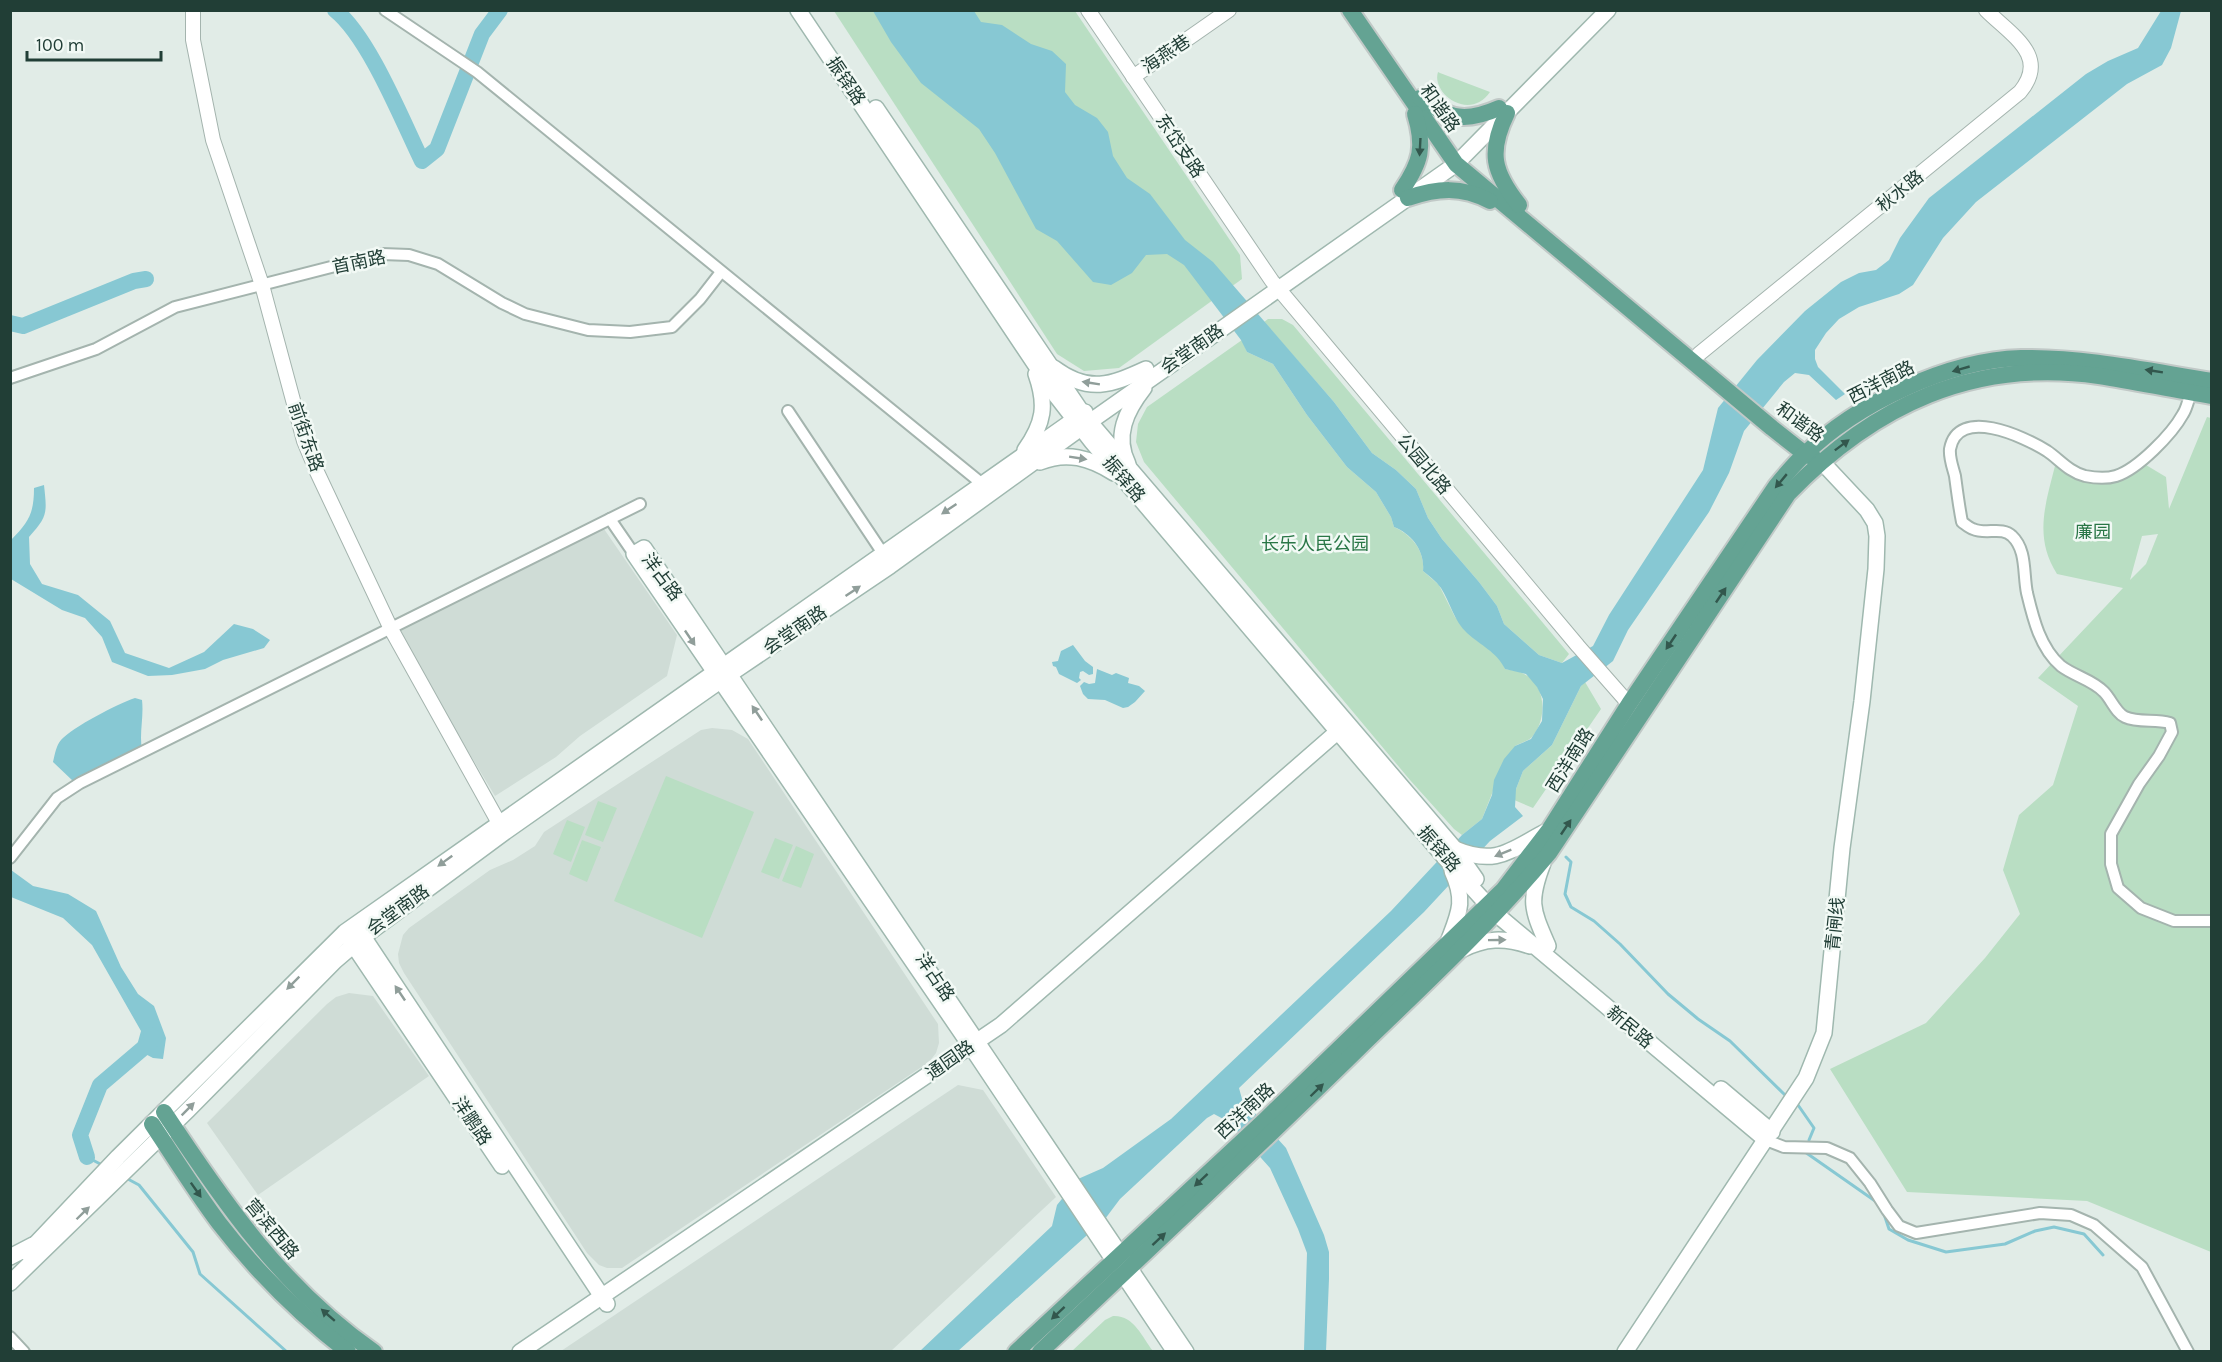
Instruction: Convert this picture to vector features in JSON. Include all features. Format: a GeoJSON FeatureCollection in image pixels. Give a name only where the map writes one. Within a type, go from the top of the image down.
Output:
{"type":"FeatureCollection","features":[{"type":"Feature","properties":{"kind":"main road","name":"振铎路"},"geometry":{"type":"LineString","coordinates":[[798,10],[1082,421],[1345,731],[1480,885],[1495,906]]}},
{"type":"Feature","properties":{"kind":"main road","name":"振铎路"},"geometry":{"type":"LineString","coordinates":[[811,10],[1035,354]]}},
{"type":"Feature","properties":{"kind":"main road","name":"和谐路"},"geometry":{"type":"LineString","coordinates":[[1350,10],[1457,157],[1517,210],[1814,454]]}},
{"type":"Feature","properties":{"kind":"main road","name":"和谐路"},"geometry":{"type":"LineString","coordinates":[[1361,10],[1416,100]]}},
{"type":"Feature","properties":{"kind":"main road","name":"会堂南路"},"geometry":{"type":"LineString","coordinates":[[1503,111],[1594,10]]}},
{"type":"Feature","properties":{"kind":"main road","name":"会堂南路"},"geometry":{"type":"LineString","coordinates":[[10,1269],[105,1181],[132,1165],[162,1125],[354,935],[502,827],[988,489],[1457,157],[1608,10]]}},
{"type":"Feature","properties":{"kind":"main road"},"geometry":{"type":"LineString","coordinates":[[1416,100],[1454,117],[1471,117],[1503,111],[1494,158],[1501,180],[1517,210]]}},
{"type":"Feature","properties":{"kind":"main road"},"geometry":{"type":"LineString","coordinates":[[1416,100],[1421,149],[1405,194],[1436,190],[1464,190],[1517,210]]}},
{"type":"Feature","properties":{"kind":"main road","name":"和谐路"},"geometry":{"type":"LineString","coordinates":[[1517,210],[1699,354],[1731,387]]}},
{"type":"Feature","properties":{"kind":"main road"},"geometry":{"type":"LineString","coordinates":[[1035,354],[1064,375],[1094,385],[1112,384],[1150,373]]}},
{"type":"Feature","properties":{"kind":"main road"},"geometry":{"type":"LineString","coordinates":[[1022,464],[1038,428],[1043,410],[1035,354]]}},
{"type":"Feature","properties":{"kind":"main road","name":"西洋南路"},"geometry":{"type":"LineString","coordinates":[[1495,906],[1514,876],[1549,830],[1629,704],[1776,486],[1814,454],[1837,428],[1880,401],[1914,384],[1980,363],[2018,358],[2051,358],[2089,362],[2211,381]]}},
{"type":"Feature","properties":{"kind":"main road","name":"西洋南路"},"geometry":{"type":"LineString","coordinates":[[1040,1352],[1122,1264],[1270,1125],[1549,853],[1814,454],[1848,440],[1897,408],[1941,389],[2015,373],[2052,372],[2098,376],[2211,396]]}},
{"type":"Feature","properties":{"kind":"main road"},"geometry":{"type":"LineString","coordinates":[[1130,478],[1122,429],[1132,404],[1150,373]]}},
{"type":"Feature","properties":{"kind":"main road","name":"青闸线"},"geometry":{"type":"LineString","coordinates":[[1625,1352],[1806,1078],[1824,1033],[1842,848],[1862,700],[1876,569],[1876,536],[1875,523],[1867,510],[1814,454]]}},
{"type":"Feature","properties":{"kind":"main road"},"geometry":{"type":"LineString","coordinates":[[1022,464],[1054,458],[1077,457],[1130,478]]}},
{"type":"Feature","properties":{"kind":"main road","name":"洋占路"},"geometry":{"type":"LineString","coordinates":[[634,554],[722,673],[977,1048],[1122,1264],[1175,1352]]}},
{"type":"Feature","properties":{"kind":"main road","name":"通园路"},"geometry":{"type":"LineString","coordinates":[[520,1352],[600,1303],[977,1048],[1001,1024],[1345,731]]}},
{"type":"Feature","properties":{"kind":"main road"},"geometry":{"type":"LineString","coordinates":[[1549,830],[1499,856],[1478,857],[1450,853],[1461,895],[1453,948],[1503,939],[1543,947],[1533,895],[1534,885],[1549,853]]}},
{"type":"Feature","properties":{"kind":"main road","name":"新民路"},"geometry":{"type":"LineString","coordinates":[[1495,906],[1769,1136]]}},
{"type":"Feature","properties":{"kind":"main road","name":"洋鹏路"},"geometry":{"type":"LineString","coordinates":[[354,935],[600,1303]]}},
{"type":"Feature","properties":{"kind":"main road","name":"会堂南路"},"geometry":{"type":"LineString","coordinates":[[10,1283],[105,1181],[118,1157],[162,1125]]}},
{"type":"Feature","properties":{"kind":"main road","name":"营滨西路"},"geometry":{"type":"LineString","coordinates":[[162,1125],[218,1222],[244,1254],[293,1305],[348,1352]]}},
{"type":"Feature","properties":{"kind":"main road","name":"营滨西路"},"geometry":{"type":"LineString","coordinates":[[162,1125],[248,1234],[279,1269],[323,1310],[374,1352]]}},
{"type":"Feature","properties":{"kind":"main road"},"geometry":{"type":"LineString","coordinates":[[10,1257],[38,1242]]}},
{"type":"Feature","properties":{"kind":"main road","name":"西洋南路"},"geometry":{"type":"LineString","coordinates":[[1016,1352],[1122,1264]]}},
{"type":"Feature","properties":{"kind":"main road","name":"洋占路"},"geometry":{"type":"LineString","coordinates":[[1122,1264],[1186,1352]]}},
{"type":"Feature","properties":{"kind":"main road","name":"通园路"},"geometry":{"type":"LineString","coordinates":[[537,1352],[600,1303]]}},
{"type":"Feature","properties":{"kind":"street","name":"前街东路"},"geometry":{"type":"LineString","coordinates":[[193,10],[191,23],[193,40],[208,122],[262,285],[304,441],[391,629],[502,827]]}},
{"type":"Feature","properties":{"kind":"street"},"geometry":{"type":"LineString","coordinates":[[385,10],[477,72],[988,489]]}},
{"type":"Feature","properties":{"kind":"street","name":"东岱支路"},"geometry":{"type":"LineString","coordinates":[[1088,10],[1275,285]]}},
{"type":"Feature","properties":{"kind":"street","name":"海燕巷"},"geometry":{"type":"LineString","coordinates":[[1133,76],[1229,10]]}},
{"type":"Feature","properties":{"kind":"street","name":"秋水路"},"geometry":{"type":"LineString","coordinates":[[1699,354],[2020,92],[2032,73],[2030,56],[1986,10]]}},
{"type":"Feature","properties":{"kind":"street","name":"首南路"},"geometry":{"type":"LineString","coordinates":[[10,378],[96,349],[175,307],[382,254],[409,255],[438,264],[502,303],[525,314],[588,330],[630,332],[672,327],[700,299],[721,272]]}},
{"type":"Feature","properties":{"kind":"street","name":"公园北路"},"geometry":{"type":"LineString","coordinates":[[1275,285],[1629,704]]}},
{"type":"Feature","properties":{"kind":"street"},"geometry":{"type":"LineString","coordinates":[[2191,393],[2184,413],[2175,427],[2139,462],[2117,476],[2099,478],[2082,475],[2065,466],[2049,452],[2032,442],[1979,425],[1965,428],[1954,436],[1949,452],[1962,522],[1973,530],[2001,531],[2012,535],[2021,548],[2027,591],[2042,642],[2049,653],[2062,666],[2103,691],[2123,716],[2170,723],[2172,732],[2111,834],[2110,864],[2118,888],[2141,908],[2174,921],[2211,921]]}},
{"type":"Feature","properties":{"kind":"street"},"geometry":{"type":"LineString","coordinates":[[788,411],[886,560]]}},
{"type":"Feature","properties":{"kind":"street"},"geometry":{"type":"LineString","coordinates":[[10,858],[57,798],[80,783],[640,504]]}},
{"type":"Feature","properties":{"kind":"street"},"geometry":{"type":"LineString","coordinates":[[610,519],[634,554]]}},
{"type":"Feature","properties":{"kind":"street"},"geometry":{"type":"LineString","coordinates":[[1769,1136],[1784,1147],[1827,1148],[1850,1158],[1899,1226],[1916,1233],[2040,1213],[2071,1215],[2094,1225],[2142,1266],[2187,1352]]}},
{"type":"Feature","properties":{"kind":"street"},"geometry":{"type":"LineString","coordinates":[[10,1337],[24,1352]]}},
{"type":"Feature","properties":{"kind":"shaded area"},"geometry":{"type":"Polygon","coordinates":[[[600,528],[604,529],[677,635],[667,676],[580,736],[556,757],[495,796],[398,631],[600,528]]]}},
{"type":"Feature","properties":{"kind":"shaded area"},"geometry":{"type":"Polygon","coordinates":[[[712,728],[732,730],[748,739],[938,1024],[939,1043],[936,1053],[929,1062],[622,1268],[607,1268],[599,1265],[587,1253],[404,973],[398,954],[403,935],[409,928],[490,870],[513,860],[535,846],[544,832],[701,730],[712,728]]]}},
{"type":"Feature","properties":{"kind":"shaded area"},"geometry":{"type":"Polygon","coordinates":[[[349,993],[373,996],[429,1076],[258,1195],[207,1123],[327,1004],[336,997],[349,993]]]}},
{"type":"Feature","properties":{"kind":"shaded area"},"geometry":{"type":"Polygon","coordinates":[[[958,1085],[983,1090],[1056,1197],[891,1351],[561,1351],[958,1085]]]}},
{"type":"Feature","properties":{"kind":"green space"},"geometry":{"type":"Polygon","coordinates":[[[834,11],[1075,11],[1240,255],[1242,279],[1119,368],[1084,371],[1057,354],[834,11]]]}},
{"type":"Feature","properties":{"kind":"green space"},"geometry":{"type":"Polygon","coordinates":[[[1438,72],[1490,92],[1481,101],[1472,104],[1454,101],[1440,88],[1437,80],[1438,72]]]}},
{"type":"Feature","properties":{"kind":"green space"},"geometry":{"type":"Polygon","coordinates":[[[1268,319],[1282,319],[1293,325],[1569,654],[1562,663],[1539,655],[1504,624],[1497,606],[1442,539],[1428,518],[1416,489],[1396,470],[1372,453],[1334,402],[1264,322],[1268,319]]]}},
{"type":"Feature","properties":{"kind":"green space","name":"长乐人民公园"},"geometry":{"type":"Polygon","coordinates":[[[1242,340],[1247,352],[1273,364],[1307,415],[1347,467],[1376,492],[1391,517],[1394,527],[1416,544],[1422,557],[1423,571],[1439,585],[1455,617],[1476,640],[1489,648],[1501,660],[1505,669],[1524,674],[1537,686],[1542,703],[1540,722],[1532,737],[1515,746],[1516,789],[1523,771],[1552,745],[1585,682],[1601,709],[1533,808],[1493,791],[1482,819],[1462,835],[1454,829],[1410,780],[1144,462],[1136,442],[1138,424],[1147,407],[1242,340]]]}},
{"type":"Feature","properties":{"kind":"green space","name":"廉园"},"geometry":{"type":"Polygon","coordinates":[[[2207,417],[2211,418],[2211,1252],[2087,1201],[1907,1192],[1830,1069],[1926,1023],[1985,958],[2020,914],[2003,870],[2019,815],[2053,785],[2078,706],[2038,678],[2123,588],[2057,574],[2050,561],[2044,534],[2045,508],[2055,466],[2080,481],[2109,483],[2146,465],[2166,477],[2169,509],[2207,417]],[[2158,534],[2142,536],[2130,580],[2146,564],[2158,534]]]}},
{"type":"Feature","properties":{"kind":"green space"},"geometry":{"type":"Polygon","coordinates":[[[666,776],[754,812],[702,938],[614,901],[666,776]]]}},
{"type":"Feature","properties":{"kind":"green space"},"geometry":{"type":"Polygon","coordinates":[[[598,801],[617,808],[603,842],[585,835],[598,801]]]}},
{"type":"Feature","properties":{"kind":"green space"},"geometry":{"type":"Polygon","coordinates":[[[567,820],[585,827],[571,862],[553,854],[567,820]]]}},
{"type":"Feature","properties":{"kind":"green space"},"geometry":{"type":"Polygon","coordinates":[[[775,838],[793,845],[779,879],[761,872],[775,838]]]}},
{"type":"Feature","properties":{"kind":"green space"},"geometry":{"type":"Polygon","coordinates":[[[582,840],[601,847],[587,882],[569,874],[582,840]]]}},
{"type":"Feature","properties":{"kind":"green space"},"geometry":{"type":"Polygon","coordinates":[[[796,846],[814,854],[801,888],[782,881],[796,846]]]}},
{"type":"Feature","properties":{"kind":"green space"},"geometry":{"type":"Polygon","coordinates":[[[1113,1316],[1127,1319],[1132,1323],[1153,1351],[1072,1351],[1105,1320],[1113,1316]]]}},
{"type":"Feature","properties":{"kind":"water"},"geometry":{"type":"Polygon","coordinates":[[[873,11],[974,11],[981,22],[1002,25],[1031,44],[1052,51],[1066,64],[1065,92],[1075,105],[1097,118],[1108,132],[1113,156],[1127,178],[1150,194],[1185,240],[1213,262],[1334,402],[1372,453],[1396,470],[1416,489],[1428,518],[1442,539],[1497,606],[1504,624],[1539,655],[1562,663],[1593,646],[1609,615],[1703,470],[1718,408],[1757,360],[1805,311],[1841,282],[1859,273],[1876,270],[1889,260],[1900,238],[1929,198],[2086,74],[2138,48],[2161,11],[2181,11],[2171,48],[2162,65],[2127,84],[1976,202],[1943,238],[1913,285],[1899,294],[1859,307],[1839,319],[1826,333],[1815,350],[1815,359],[1818,367],[1845,394],[1836,400],[1809,375],[1795,373],[1784,382],[1744,431],[1729,473],[1709,512],[1628,630],[1613,661],[1581,686],[1552,745],[1523,771],[1516,789],[1515,807],[1523,816],[1490,841],[1424,912],[1239,1088],[1242,1099],[1286,1148],[1324,1235],[1329,1252],[1326,1351],[1304,1351],[1307,1253],[1270,1168],[1229,1122],[1214,1114],[1120,1199],[1105,1219],[958,1351],[920,1351],[1052,1226],[1057,1205],[1078,1179],[1103,1168],[1171,1119],[1391,911],[1462,835],[1482,819],[1492,795],[1494,780],[1504,759],[1515,746],[1531,739],[1542,721],[1543,699],[1526,674],[1505,669],[1493,653],[1472,638],[1463,628],[1441,588],[1423,571],[1422,557],[1416,544],[1394,527],[1391,517],[1376,492],[1347,467],[1307,415],[1273,364],[1247,352],[1241,340],[1184,265],[1167,254],[1146,255],[1132,273],[1111,285],[1093,282],[1057,241],[1036,229],[995,153],[979,129],[921,83],[891,42],[873,11]]]}},
{"type":"Feature","properties":{"kind":"water"},"geometry":{"type":"Polygon","coordinates":[[[44,485],[45,514],[29,537],[30,564],[42,584],[78,595],[110,621],[125,653],[169,668],[204,652],[234,624],[253,629],[270,640],[264,648],[223,660],[205,669],[172,675],[148,676],[112,662],[102,637],[85,618],[62,610],[11,579],[11,540],[29,517],[34,488],[44,485]]]}},
{"type":"Feature","properties":{"kind":"water"},"geometry":{"type":"Polygon","coordinates":[[[1073,645],[1085,661],[1093,667],[1093,674],[1080,672],[1081,680],[1077,683],[1059,674],[1052,662],[1058,661],[1061,651],[1073,645]]]}},
{"type":"Feature","properties":{"kind":"water"},"geometry":{"type":"Polygon","coordinates":[[[1097,669],[1129,678],[1128,683],[1139,686],[1145,691],[1135,702],[1123,708],[1105,700],[1088,699],[1080,686],[1084,682],[1095,683],[1097,669]]]}},
{"type":"Feature","properties":{"kind":"water"},"geometry":{"type":"Polygon","coordinates":[[[135,698],[142,700],[142,750],[73,781],[53,762],[58,745],[67,735],[96,716],[135,698]]]}},
{"type":"Feature","properties":{"kind":"water"},"geometry":{"type":"Polygon","coordinates":[[[11,870],[33,886],[68,894],[96,911],[121,967],[138,994],[154,1006],[166,1038],[163,1059],[153,1058],[136,1049],[141,1031],[92,945],[63,918],[11,897],[11,870]]]}},
{"type":"Feature","properties":{"kind":"waterway"},"geometry":{"type":"LineString","coordinates":[[335,10],[348,23],[372,59],[422,161],[437,149],[482,34],[500,10]]}},
{"type":"Feature","properties":{"kind":"waterway"},"geometry":{"type":"LineString","coordinates":[[10,323],[23,326],[134,281],[146,279]]}},
{"type":"Feature","properties":{"kind":"waterway"},"geometry":{"type":"LineString","coordinates":[[1566,857],[1571,862],[1565,894],[1571,907],[1594,921],[1620,944],[1668,994],[1730,1041],[1785,1095]]}},
{"type":"Feature","properties":{"kind":"waterway"},"geometry":{"type":"LineString","coordinates":[[87,1157],[80,1135],[100,1085],[154,1039],[151,1035]]}},
{"type":"Feature","properties":{"kind":"waterway"},"geometry":{"type":"LineString","coordinates":[[1798,1105],[1814,1128],[1809,1140]]}},
{"type":"Feature","properties":{"kind":"waterway"},"geometry":{"type":"LineString","coordinates":[[1805,1152],[1878,1203]]}},
{"type":"Feature","properties":{"kind":"waterway"},"geometry":{"type":"LineString","coordinates":[[87,1157],[104,1166]]}},
{"type":"Feature","properties":{"kind":"waterway"},"geometry":{"type":"LineString","coordinates":[[126,1178],[139,1185],[193,1252],[200,1274],[287,1352]]}},
{"type":"Feature","properties":{"kind":"waterway"},"geometry":{"type":"LineString","coordinates":[[1884,1214],[1889,1229],[1908,1240],[1946,1252],[2005,1244],[2035,1231],[2054,1227],[2084,1234],[2103,1255]]}}]}
